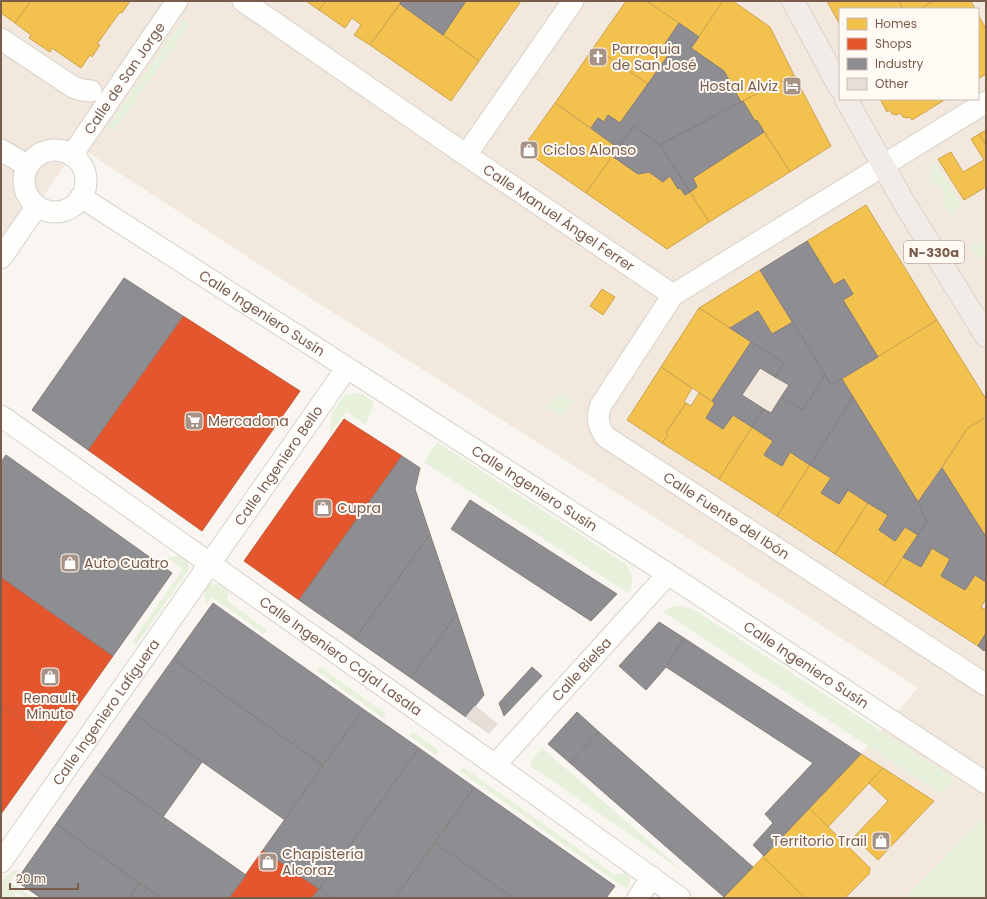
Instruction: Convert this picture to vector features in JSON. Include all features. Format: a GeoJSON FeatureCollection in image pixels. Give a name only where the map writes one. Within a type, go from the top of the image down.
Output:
{"type":"FeatureCollection","features":[{"type":"Feature","properties":{"kind":"highway"},"geometry":{"type":"LineString","coordinates":[[793,1],[839,86]]}},
{"type":"Feature","properties":{"kind":"highway","name":"N-330a"},"geometry":{"type":"LineString","coordinates":[[847,100],[882,166],[986,336]]}},
{"type":"Feature","properties":{"kind":"street","name":"Calle de San Jorge"},"geometry":{"type":"LineString","coordinates":[[72,155],[177,1]]}},
{"type":"Feature","properties":{"kind":"street","name":"Calle Manuel Ángel Ferrer"},"geometry":{"type":"LineString","coordinates":[[243,1],[466,155],[673,295]]}},
{"type":"Feature","properties":{"kind":"street"},"geometry":{"type":"LineString","coordinates":[[466,155],[573,1]]}},
{"type":"Feature","properties":{"kind":"street"},"geometry":{"type":"LineString","coordinates":[[1,39],[73,87],[91,91]]}},
{"type":"Feature","properties":{"kind":"street"},"geometry":{"type":"LineString","coordinates":[[673,295],[986,102]]}},
{"type":"Feature","properties":{"kind":"street"},"geometry":{"type":"LineString","coordinates":[[1,150],[28,166]]}},
{"type":"Feature","properties":{"kind":"street"},"geometry":{"type":"LineString","coordinates":[[48,151],[64,151],[72,155],[80,163],[85,174],[85,190],[81,197],[76,204],[61,211],[53,212],[37,206],[28,195],[25,188],[25,172],[28,166],[33,159],[48,151]]}},
{"type":"Feature","properties":{"kind":"street","name":"Calle Ingeniero Susín"},"geometry":{"type":"LineString","coordinates":[[81,197],[346,369],[668,574],[986,783]]}},
{"type":"Feature","properties":{"kind":"street"},"geometry":{"type":"LineString","coordinates":[[1,258],[37,206]]}},
{"type":"Feature","properties":{"kind":"street","name":"Calle Fuente del Ibón"},"geometry":{"type":"LineString","coordinates":[[673,295],[601,406],[598,413],[598,422],[606,437],[986,684]]}},
{"type":"Feature","properties":{"kind":"street","name":"Calle Ingeniero Bello"},"geometry":{"type":"LineString","coordinates":[[210,563],[346,369]]}},
{"type":"Feature","properties":{"kind":"street","name":"Calle Ingeniero Cajal Lasala"},"geometry":{"type":"LineString","coordinates":[[1,416],[495,765],[680,898]]}},
{"type":"Feature","properties":{"kind":"street","name":"Calle Ingeniero Lafiguera"},"geometry":{"type":"LineString","coordinates":[[1,862],[210,563]]}},
{"type":"Feature","properties":{"kind":"street","name":"Calle Bielsa"},"geometry":{"type":"LineString","coordinates":[[495,765],[668,574]]}},
{"type":"Feature","properties":{"kind":"street"},"geometry":{"type":"LineString","coordinates":[[638,898],[652,877]]}},
{"type":"Feature","properties":{"kind":"shaded area"},"geometry":{"type":"Polygon","coordinates":[[[1,1],[986,1],[986,898],[723,898],[861,754],[918,688],[689,539],[312,299],[78,146],[1,258],[1,1]]]}},
{"type":"Feature","properties":{"kind":"green space"},"geometry":{"type":"Polygon","coordinates":[[[184,19],[190,24],[114,131],[107,127],[184,19]]]}},
{"type":"Feature","properties":{"kind":"green space"},"geometry":{"type":"Polygon","coordinates":[[[935,162],[962,205],[954,210],[956,213],[951,216],[941,200],[946,197],[938,184],[934,187],[930,177],[931,168],[935,162]]]}},
{"type":"Feature","properties":{"kind":"green space"},"geometry":{"type":"Polygon","coordinates":[[[984,240],[986,244],[986,262],[983,257],[978,259],[970,245],[974,242],[976,245],[984,240]]]}},
{"type":"Feature","properties":{"kind":"green space"},"geometry":{"type":"Polygon","coordinates":[[[358,393],[374,402],[366,425],[346,411],[330,434],[332,412],[345,395],[358,393]]]}},
{"type":"Feature","properties":{"kind":"green space"},"geometry":{"type":"Polygon","coordinates":[[[562,394],[573,401],[562,418],[547,408],[553,399],[562,394]]]}},
{"type":"Feature","properties":{"kind":"green space"},"geometry":{"type":"Polygon","coordinates":[[[437,442],[624,563],[632,577],[632,585],[628,593],[424,462],[437,442]]]}},
{"type":"Feature","properties":{"kind":"green space"},"geometry":{"type":"Polygon","coordinates":[[[180,555],[188,561],[189,569],[136,645],[132,642],[183,569],[167,558],[180,555]]]}},
{"type":"Feature","properties":{"kind":"green space"},"geometry":{"type":"Polygon","coordinates":[[[210,583],[217,584],[228,591],[227,601],[267,630],[264,634],[212,597],[206,605],[204,590],[210,583]]]}},
{"type":"Feature","properties":{"kind":"green space"},"geometry":{"type":"Polygon","coordinates":[[[678,606],[693,609],[955,779],[941,794],[662,611],[678,606]]]}},
{"type":"Feature","properties":{"kind":"green space"},"geometry":{"type":"Polygon","coordinates":[[[320,667],[386,714],[383,718],[317,671],[320,667]]]}},
{"type":"Feature","properties":{"kind":"green space"},"geometry":{"type":"Polygon","coordinates":[[[413,732],[439,751],[436,755],[410,736],[413,732]]]}},
{"type":"Feature","properties":{"kind":"green space"},"geometry":{"type":"Polygon","coordinates":[[[542,748],[684,872],[531,766],[531,761],[542,748]]]}},
{"type":"Feature","properties":{"kind":"green space"},"geometry":{"type":"Polygon","coordinates":[[[463,767],[615,875],[627,872],[630,880],[628,890],[460,771],[463,767]]]}},
{"type":"Feature","properties":{"kind":"green space"},"geometry":{"type":"Polygon","coordinates":[[[981,820],[986,823],[986,898],[906,898],[981,820]]]}},
{"type":"Feature","properties":{"kind":"green space"},"geometry":{"type":"Polygon","coordinates":[[[19,869],[10,882],[33,898],[25,898],[15,891],[15,898],[1,898],[1,887],[4,879],[9,874],[19,869]]]}},
{"type":"Feature","properties":{"kind":"building: Homes"},"geometry":{"type":"Polygon","coordinates":[[[1,1],[31,1],[15,23],[1,13],[1,1]]]}},
{"type":"Feature","properties":{"kind":"building: Homes"},"geometry":{"type":"Polygon","coordinates":[[[31,1],[130,1],[122,13],[120,12],[97,44],[100,45],[92,57],[90,55],[81,68],[52,48],[50,52],[29,38],[31,35],[15,23],[31,1]]]}},
{"type":"Feature","properties":{"kind":"building: Homes"},"geometry":{"type":"Polygon","coordinates":[[[306,1],[326,1],[319,10],[306,1]]]}},
{"type":"Feature","properties":{"kind":"building: Homes"},"geometry":{"type":"Polygon","coordinates":[[[326,1],[401,2],[370,45],[354,35],[361,25],[352,18],[345,28],[319,10],[326,1]]]}},
{"type":"Feature","properties":{"kind":"building: Homes"},"geometry":{"type":"Polygon","coordinates":[[[466,1],[521,1],[479,61],[443,35],[466,1]]]}},
{"type":"Feature","properties":{"kind":"building: Homes"},"geometry":{"type":"Polygon","coordinates":[[[626,1],[647,1],[679,23],[665,44],[672,50],[648,84],[594,47],[626,1]]]}},
{"type":"Feature","properties":{"kind":"building: Homes"},"geometry":{"type":"Polygon","coordinates":[[[647,1],[723,1],[699,37],[647,1]]]}},
{"type":"Feature","properties":{"kind":"building: Homes"},"geometry":{"type":"Polygon","coordinates":[[[723,1],[733,1],[770,27],[794,75],[741,102],[724,71],[691,48],[723,1]]]}},
{"type":"Feature","properties":{"kind":"building: Homes"},"geometry":{"type":"Polygon","coordinates":[[[827,1],[899,1],[902,8],[839,8],[839,23],[827,1]]]}},
{"type":"Feature","properties":{"kind":"building: Homes"},"geometry":{"type":"Polygon","coordinates":[[[899,1],[934,1],[921,8],[902,8],[899,1]]]}},
{"type":"Feature","properties":{"kind":"building: Homes"},"geometry":{"type":"Polygon","coordinates":[[[934,1],[971,1],[974,8],[921,8],[934,1]]]}},
{"type":"Feature","properties":{"kind":"building: Homes"},"geometry":{"type":"Polygon","coordinates":[[[400,4],[479,61],[451,101],[370,45],[400,4]]]}},
{"type":"Feature","properties":{"kind":"building: Homes"},"geometry":{"type":"Polygon","coordinates":[[[979,16],[986,29],[986,74],[979,78],[979,16]]]}},
{"type":"Feature","properties":{"kind":"building: Homes"},"geometry":{"type":"Polygon","coordinates":[[[594,47],[648,84],[620,123],[608,115],[604,122],[598,118],[591,128],[555,103],[594,47]]]}},
{"type":"Feature","properties":{"kind":"building: Homes"},"geometry":{"type":"Polygon","coordinates":[[[794,75],[831,146],[790,172],[743,101],[794,75]]]}},
{"type":"Feature","properties":{"kind":"building: Homes"},"geometry":{"type":"Polygon","coordinates":[[[881,100],[944,100],[912,120],[910,117],[903,117],[900,113],[897,115],[892,114],[890,110],[887,112],[881,100]]]}},
{"type":"Feature","properties":{"kind":"building: Homes"},"geometry":{"type":"Polygon","coordinates":[[[555,103],[618,148],[586,193],[522,149],[555,103]]]}},
{"type":"Feature","properties":{"kind":"building: Homes"},"geometry":{"type":"Polygon","coordinates":[[[986,130],[986,145],[979,134],[986,130]]]}},
{"type":"Feature","properties":{"kind":"building: Homes"},"geometry":{"type":"Polygon","coordinates":[[[764,132],[790,172],[709,222],[690,192],[697,187],[693,178],[764,132]]]}},
{"type":"Feature","properties":{"kind":"building: Homes"},"geometry":{"type":"Polygon","coordinates":[[[979,134],[986,145],[986,187],[964,200],[938,159],[951,152],[963,172],[984,160],[971,139],[979,134]]]}},
{"type":"Feature","properties":{"kind":"building: Homes"},"geometry":{"type":"Polygon","coordinates":[[[612,156],[638,174],[649,172],[663,182],[670,176],[678,189],[680,188],[685,195],[690,192],[709,222],[667,249],[586,193],[612,156]]]}},
{"type":"Feature","properties":{"kind":"building: Homes"},"geometry":{"type":"Polygon","coordinates":[[[866,205],[937,320],[878,357],[843,300],[853,294],[844,279],[834,285],[807,241],[866,205]]]}},
{"type":"Feature","properties":{"kind":"building: Homes"},"geometry":{"type":"Polygon","coordinates":[[[760,270],[793,322],[772,334],[758,311],[730,328],[699,308],[760,270]]]}},
{"type":"Feature","properties":{"kind":"building: Homes"},"geometry":{"type":"Polygon","coordinates":[[[602,289],[615,297],[603,315],[590,306],[602,289]]]}},
{"type":"Feature","properties":{"kind":"building: Homes"},"geometry":{"type":"Polygon","coordinates":[[[699,308],[751,342],[712,401],[661,367],[699,308]]]}},
{"type":"Feature","properties":{"kind":"building: Homes"},"geometry":{"type":"Polygon","coordinates":[[[937,320],[986,399],[986,417],[967,429],[918,502],[842,379],[937,320]]]}},
{"type":"Feature","properties":{"kind":"building: Homes"},"geometry":{"type":"Polygon","coordinates":[[[661,367],[692,388],[684,402],[686,403],[666,433],[668,435],[662,443],[627,420],[661,367]]]}},
{"type":"Feature","properties":{"kind":"building: Homes"},"geometry":{"type":"Polygon","coordinates":[[[699,393],[715,403],[706,418],[723,429],[733,415],[752,427],[719,479],[662,443],[668,435],[666,433],[686,403],[691,406],[699,393]]]}},
{"type":"Feature","properties":{"kind":"building: Homes"},"geometry":{"type":"Polygon","coordinates":[[[986,417],[986,537],[942,468],[967,429],[986,417]]]}},
{"type":"Feature","properties":{"kind":"building: Homes"},"geometry":{"type":"Polygon","coordinates":[[[752,427],[773,441],[764,455],[782,466],[790,452],[810,465],[777,516],[719,479],[752,427]]]}},
{"type":"Feature","properties":{"kind":"building: Homes"},"geometry":{"type":"Polygon","coordinates":[[[810,465],[831,478],[821,493],[839,504],[848,490],[868,503],[835,554],[777,516],[810,465]]]}},
{"type":"Feature","properties":{"kind":"building: Homes"},"geometry":{"type":"Polygon","coordinates":[[[868,503],[888,515],[879,530],[895,541],[905,527],[918,535],[884,586],[835,554],[868,503]]]}},
{"type":"Feature","properties":{"kind":"building: Homes"},"geometry":{"type":"Polygon","coordinates":[[[932,548],[950,559],[941,576],[965,590],[975,575],[986,582],[986,599],[981,607],[986,610],[986,633],[978,646],[884,586],[903,557],[921,567],[932,548]]]}},
{"type":"Feature","properties":{"kind":"building: Homes"},"geometry":{"type":"Polygon","coordinates":[[[861,754],[883,768],[828,827],[809,808],[861,754]]]}},
{"type":"Feature","properties":{"kind":"building: Homes"},"geometry":{"type":"Polygon","coordinates":[[[883,768],[934,801],[878,860],[854,837],[888,801],[869,783],[883,768]]]}},
{"type":"Feature","properties":{"kind":"building: Homes"},"geometry":{"type":"Polygon","coordinates":[[[809,808],[870,868],[869,874],[845,898],[805,898],[763,857],[809,808]]]}},
{"type":"Feature","properties":{"kind":"building: Homes"},"geometry":{"type":"Polygon","coordinates":[[[763,857],[805,898],[723,898],[763,857]]]}},
{"type":"Feature","properties":{"kind":"building: Shops","name":"Mercadona"},"geometry":{"type":"Polygon","coordinates":[[[183,316],[300,391],[202,531],[88,450],[183,316]]]}},
{"type":"Feature","properties":{"kind":"building: Shops","name":"Cupra"},"geometry":{"type":"Polygon","coordinates":[[[344,419],[402,456],[299,600],[244,561],[344,419]]]}},
{"type":"Feature","properties":{"kind":"building: Shops","name":"Renault Minuto"},"geometry":{"type":"Polygon","coordinates":[[[1,577],[113,656],[53,741],[1,704],[1,577]]]}},
{"type":"Feature","properties":{"kind":"building: Shops"},"geometry":{"type":"Polygon","coordinates":[[[1,704],[53,741],[1,814],[1,704]]]}},
{"type":"Feature","properties":{"kind":"building: Shops","name":"Chapistería Alcoraz"},"geometry":{"type":"Polygon","coordinates":[[[263,850],[319,889],[312,898],[229,898],[263,850]]]}},
{"type":"Feature","properties":{"kind":"building: Industry"},"geometry":{"type":"Polygon","coordinates":[[[399,1],[466,1],[443,35],[400,4],[401,2],[399,1]]]}},
{"type":"Feature","properties":{"kind":"building: Industry"},"geometry":{"type":"Polygon","coordinates":[[[679,23],[699,37],[691,48],[724,71],[741,102],[660,145],[634,126],[618,148],[591,128],[598,118],[604,122],[608,115],[620,123],[672,50],[665,44],[679,23]]]}},
{"type":"Feature","properties":{"kind":"building: Industry"},"geometry":{"type":"Polygon","coordinates":[[[743,101],[755,121],[757,120],[764,132],[693,178],[697,187],[690,192],[660,145],[743,101]]]}},
{"type":"Feature","properties":{"kind":"building: Industry"},"geometry":{"type":"Polygon","coordinates":[[[634,126],[660,145],[690,192],[685,195],[680,188],[678,189],[670,176],[663,182],[649,172],[638,174],[612,156],[634,126]]]}},
{"type":"Feature","properties":{"kind":"building: Industry"},"geometry":{"type":"Polygon","coordinates":[[[807,241],[834,285],[844,279],[853,294],[843,300],[878,357],[831,385],[760,270],[807,241]]]}},
{"type":"Feature","properties":{"kind":"building: Industry"},"geometry":{"type":"Polygon","coordinates":[[[124,278],[183,316],[88,450],[32,410],[124,278]]]}},
{"type":"Feature","properties":{"kind":"building: Industry"},"geometry":{"type":"Polygon","coordinates":[[[758,311],[772,334],[793,322],[825,375],[803,410],[781,397],[789,385],[775,377],[784,363],[730,328],[758,311]]]}},
{"type":"Feature","properties":{"kind":"building: Industry"},"geometry":{"type":"Polygon","coordinates":[[[751,342],[784,363],[775,377],[760,368],[742,395],[764,409],[752,427],[733,415],[723,429],[706,418],[715,403],[712,401],[751,342]]]}},
{"type":"Feature","properties":{"kind":"building: Industry"},"geometry":{"type":"Polygon","coordinates":[[[825,375],[831,385],[842,379],[853,397],[810,465],[790,452],[782,466],[764,455],[773,441],[752,427],[764,409],[771,413],[781,397],[803,410],[825,375]]]}},
{"type":"Feature","properties":{"kind":"building: Industry"},"geometry":{"type":"Polygon","coordinates":[[[853,397],[918,502],[927,521],[918,535],[905,527],[895,541],[879,530],[888,515],[848,490],[839,504],[821,493],[831,478],[810,465],[853,397]]]}},
{"type":"Feature","properties":{"kind":"building: Industry"},"geometry":{"type":"Polygon","coordinates":[[[6,455],[172,573],[113,656],[1,577],[1,462],[6,455]]]}},
{"type":"Feature","properties":{"kind":"building: Industry"},"geometry":{"type":"Polygon","coordinates":[[[402,456],[420,468],[415,489],[430,534],[355,639],[299,600],[402,456]]]}},
{"type":"Feature","properties":{"kind":"building: Industry"},"geometry":{"type":"Polygon","coordinates":[[[942,468],[986,537],[986,582],[975,575],[965,590],[941,576],[950,559],[932,548],[921,567],[903,557],[927,521],[918,502],[942,468]]]}},
{"type":"Feature","properties":{"kind":"building: Industry"},"geometry":{"type":"Polygon","coordinates":[[[470,500],[617,594],[591,621],[451,529],[470,500]]]}},
{"type":"Feature","properties":{"kind":"building: Industry"},"geometry":{"type":"Polygon","coordinates":[[[430,534],[457,614],[411,678],[355,639],[430,534]]]}},
{"type":"Feature","properties":{"kind":"building: Industry"},"geometry":{"type":"Polygon","coordinates":[[[213,603],[363,709],[323,765],[173,659],[213,603]]]}},
{"type":"Feature","properties":{"kind":"building: Industry"},"geometry":{"type":"Polygon","coordinates":[[[457,614],[484,695],[466,717],[411,678],[457,614]]]}},
{"type":"Feature","properties":{"kind":"building: Industry"},"geometry":{"type":"Polygon","coordinates":[[[659,622],[684,638],[666,667],[646,690],[619,666],[659,622]]]}},
{"type":"Feature","properties":{"kind":"building: Industry"},"geometry":{"type":"Polygon","coordinates":[[[986,633],[986,649],[984,651],[978,646],[986,633]]]}},
{"type":"Feature","properties":{"kind":"building: Industry"},"geometry":{"type":"Polygon","coordinates":[[[684,638],[861,754],[764,856],[753,845],[773,823],[765,814],[813,763],[666,667],[684,638]]]}},
{"type":"Feature","properties":{"kind":"building: Industry"},"geometry":{"type":"Polygon","coordinates":[[[173,659],[323,765],[285,820],[134,714],[173,659]]]}},
{"type":"Feature","properties":{"kind":"building: Industry"},"geometry":{"type":"Polygon","coordinates":[[[532,667],[542,676],[504,716],[499,703],[532,667]]]}},
{"type":"Feature","properties":{"kind":"building: Industry"},"geometry":{"type":"Polygon","coordinates":[[[363,709],[419,748],[319,889],[263,850],[363,709]]]}},
{"type":"Feature","properties":{"kind":"building: Industry"},"geometry":{"type":"Polygon","coordinates":[[[577,712],[599,732],[570,763],[548,744],[577,712]]]}},
{"type":"Feature","properties":{"kind":"building: Industry"},"geometry":{"type":"Polygon","coordinates":[[[134,714],[202,762],[163,817],[95,769],[134,714]]]}},
{"type":"Feature","properties":{"kind":"building: Industry"},"geometry":{"type":"Polygon","coordinates":[[[599,732],[753,867],[724,897],[570,763],[599,732]]]}},
{"type":"Feature","properties":{"kind":"building: Industry"},"geometry":{"type":"Polygon","coordinates":[[[419,748],[474,787],[395,898],[332,898],[319,889],[419,748]]]}},
{"type":"Feature","properties":{"kind":"building: Industry"},"geometry":{"type":"Polygon","coordinates":[[[95,769],[246,875],[229,898],[161,898],[56,824],[95,769]]]}},
{"type":"Feature","properties":{"kind":"building: Industry"},"geometry":{"type":"Polygon","coordinates":[[[474,787],[615,886],[606,898],[513,898],[435,843],[474,787]]]}},
{"type":"Feature","properties":{"kind":"building: Industry"},"geometry":{"type":"Polygon","coordinates":[[[56,824],[139,883],[129,898],[41,898],[16,881],[56,824]]]}},
{"type":"Feature","properties":{"kind":"building: Industry"},"geometry":{"type":"Polygon","coordinates":[[[435,843],[513,898],[395,898],[435,843]]]}},
{"type":"Feature","properties":{"kind":"building: Industry"},"geometry":{"type":"Polygon","coordinates":[[[139,883],[161,898],[129,898],[139,883]]]}},
{"type":"Feature","properties":{"kind":"building: Industry"},"geometry":{"type":"Polygon","coordinates":[[[319,889],[332,898],[312,898],[319,889]]]}},
{"type":"Feature","properties":{"kind":"building: Other"},"geometry":{"type":"Polygon","coordinates":[[[475,706],[497,724],[489,733],[466,717],[475,706]]]}},
{"type":"Feature","properties":{"kind":"place","name":"Parroquia de San José"},"geometry":{"type":"Point","coordinates":[598,57]}},
{"type":"Feature","properties":{"kind":"place","name":"Hostal Alviz"},"geometry":{"type":"Point","coordinates":[792,86]}},
{"type":"Feature","properties":{"kind":"place","name":"Ciclos Alonso"},"geometry":{"type":"Point","coordinates":[529,150]}},
{"type":"Feature","properties":{"kind":"place","name":"Mercadona"},"geometry":{"type":"Point","coordinates":[194,421]}},
{"type":"Feature","properties":{"kind":"place","name":"Cupra"},"geometry":{"type":"Point","coordinates":[323,508]}},
{"type":"Feature","properties":{"kind":"place","name":"Auto Cuatro"},"geometry":{"type":"Point","coordinates":[70,563]}},
{"type":"Feature","properties":{"kind":"place","name":"Renault Minuto"},"geometry":{"type":"Point","coordinates":[50,677]}},
{"type":"Feature","properties":{"kind":"place","name":"Territorio Trail"},"geometry":{"type":"Point","coordinates":[881,841]}},
{"type":"Feature","properties":{"kind":"place","name":"Chapistería Alcoraz"},"geometry":{"type":"Point","coordinates":[268,862]}}]}
